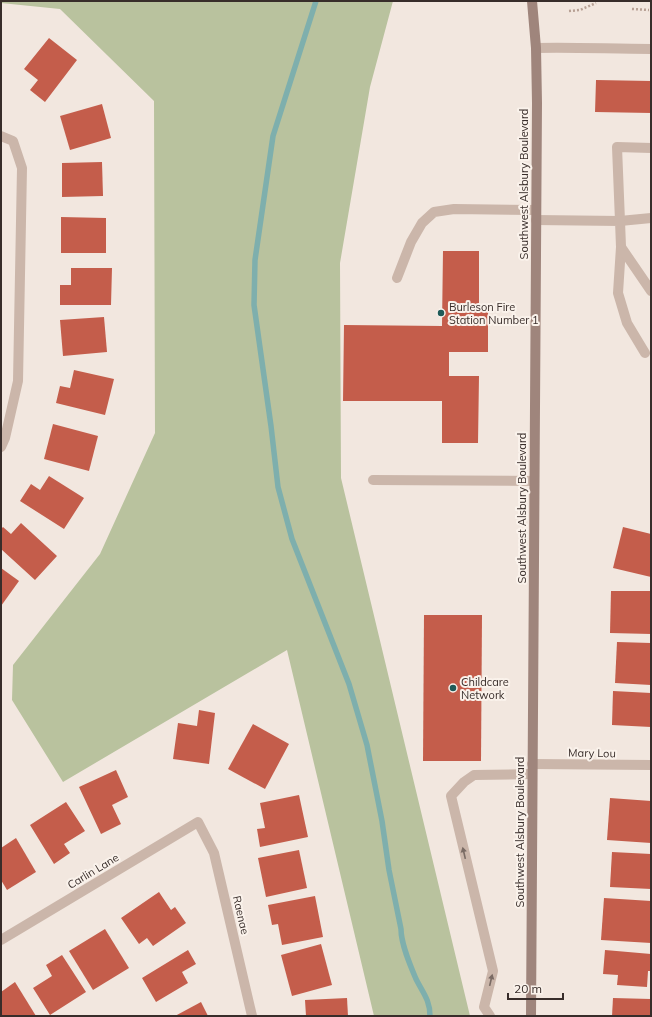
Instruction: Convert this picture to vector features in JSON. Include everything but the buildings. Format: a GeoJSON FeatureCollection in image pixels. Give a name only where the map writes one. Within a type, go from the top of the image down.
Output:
{"type":"FeatureCollection","features":[{"type":"Feature","properties":{"kind":"main road","name":"Southwest Alsbury Boulevard"},"geometry":{"type":"LineString","coordinates":[[531,1016],[536,215],[536,48],[532,1]]}},
{"type":"Feature","properties":{"kind":"street"},"geometry":{"type":"LineString","coordinates":[[536,48],[587,47],[651,49]]}},
{"type":"Feature","properties":{"kind":"street"},"geometry":{"type":"LineString","coordinates":[[1,136],[13,141],[22,168],[18,381],[5,438],[1,447]]}},
{"type":"Feature","properties":{"kind":"street"},"geometry":{"type":"LineString","coordinates":[[645,352],[627,323],[618,293],[621,247],[617,147],[651,148]]}},
{"type":"Feature","properties":{"kind":"street"},"geometry":{"type":"LineString","coordinates":[[397,278],[411,242],[422,223],[434,212],[454,209],[620,221],[651,218]]}},
{"type":"Feature","properties":{"kind":"street"},"geometry":{"type":"LineString","coordinates":[[621,247],[651,291]]}},
{"type":"Feature","properties":{"kind":"street"},"geometry":{"type":"LineString","coordinates":[[373,480],[534,481]]}},
{"type":"Feature","properties":{"kind":"street","name":"Mary Lou"},"geometry":{"type":"LineString","coordinates":[[490,1016],[484,1007],[493,971],[451,796],[464,782],[474,775],[532,769],[651,765]]}},
{"type":"Feature","properties":{"kind":"street","name":"Carlin Lane"},"geometry":{"type":"LineString","coordinates":[[1,940],[198,822]]}},
{"type":"Feature","properties":{"kind":"street","name":"Raenae"},"geometry":{"type":"LineString","coordinates":[[198,822],[214,853],[252,1016]]}},
{"type":"Feature","properties":{"kind":"path"},"geometry":{"type":"LineString","coordinates":[[569,11],[580,10],[596,2]]}},
{"type":"Feature","properties":{"kind":"path"},"geometry":{"type":"LineString","coordinates":[[632,9],[649,10]]}},
{"type":"Feature","properties":{"kind":"green space"},"geometry":{"type":"Polygon","coordinates":[[[1,1],[393,1],[370,87],[340,263],[341,478],[470,1016],[374,1016],[287,650],[63,782],[12,700],[13,665],[100,554],[155,433],[154,101],[60,9],[1,3],[1,1]]]}},
{"type":"Feature","properties":{"kind":"waterway"},"geometry":{"type":"LineString","coordinates":[[316,1],[273,136],[255,260],[254,305],[278,487],[292,539],[349,684],[367,745],[382,821],[402,941],[416,979],[427,1001],[430,1016]]}},
{"type":"Feature","properties":{"kind":"place","name":"Burleson Fire Station Number 1"},"geometry":{"type":"Point","coordinates":[441,313]}},
{"type":"Feature","properties":{"kind":"place","name":"Childcare Network"},"geometry":{"type":"Point","coordinates":[453,688]}}]}
